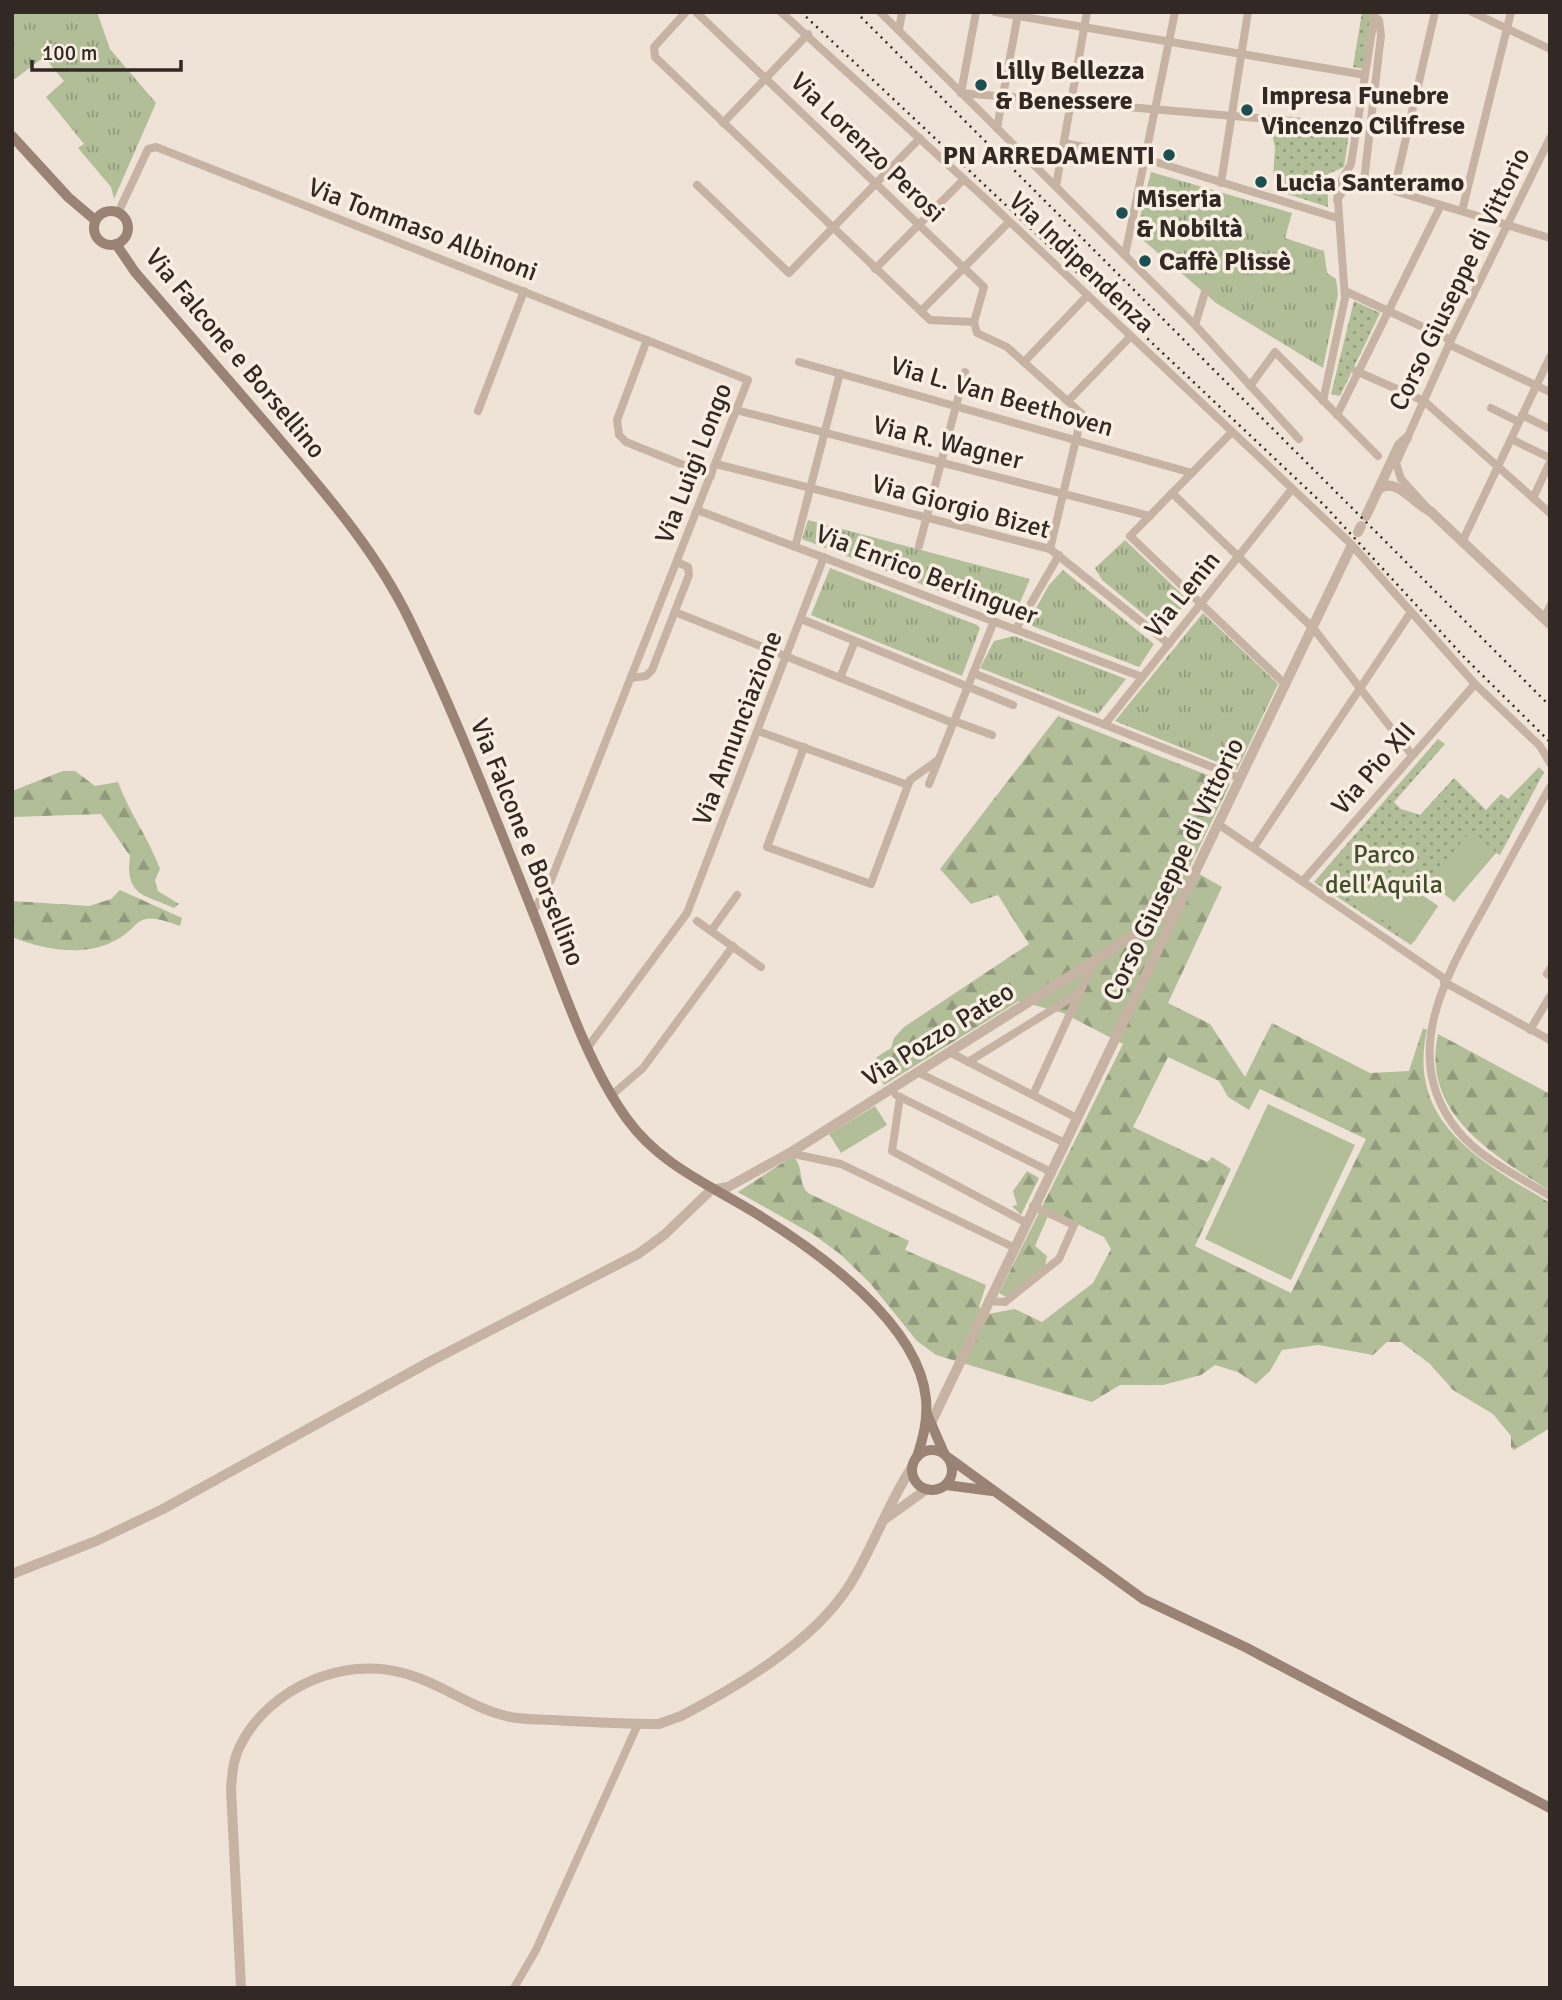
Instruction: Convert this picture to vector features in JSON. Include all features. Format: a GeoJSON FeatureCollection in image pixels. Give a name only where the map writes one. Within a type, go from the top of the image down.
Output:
{"type":"FeatureCollection","features":[{"type":"Feature","properties":{"kind":"main road"},"geometry":{"type":"LineString","coordinates":[[12,136],[68,197],[95,220]]}},
{"type":"Feature","properties":{"kind":"main road"},"geometry":{"type":"LineString","coordinates":[[108,211],[118,213],[126,221],[127,232],[116,244],[100,241],[94,232],[95,220],[108,211]]}},
{"type":"Feature","properties":{"kind":"main road","name":"Via Falcone e Borsellino"},"geometry":{"type":"LineString","coordinates":[[116,244],[135,272],[340,511],[372,553],[407,615],[437,678],[588,1047],[625,1116],[646,1141],[677,1167],[711,1190],[756,1213],[804,1247],[841,1274],[874,1307],[911,1353],[925,1391],[929,1417],[946,1455]]}},
{"type":"Feature","properties":{"kind":"main road","name":"Via Falcone e Borsellino"},"geometry":{"type":"LineString","coordinates":[[914,1462],[929,1417]]}},
{"type":"Feature","properties":{"kind":"main road"},"geometry":{"type":"LineString","coordinates":[[946,1455],[952,1475],[946,1485],[940,1489],[927,1489],[917,1483],[914,1462],[932,1450],[946,1455],[1143,1599],[1245,1647],[1550,1808]]}},
{"type":"Feature","properties":{"kind":"main road"},"geometry":{"type":"LineString","coordinates":[[946,1485],[995,1492]]}},
{"type":"Feature","properties":{"kind":"street"},"geometry":{"type":"LineString","coordinates":[[686,12],[653,50],[655,57],[921,312],[936,322],[974,322],[979,334],[1002,344],[1082,414],[1050,550]]}},
{"type":"Feature","properties":{"kind":"street","name":"Via Lorenzo Perosi"},"geometry":{"type":"LineString","coordinates":[[696,12],[984,287],[974,322]]}},
{"type":"Feature","properties":{"kind":"street","name":"Via Indipendenza"},"geometry":{"type":"LineString","coordinates":[[781,12],[964,179],[1292,489],[1350,547],[1475,684],[1540,746],[1550,763]]}},
{"type":"Feature","properties":{"kind":"street","name":"Via Indipendenza"},"geometry":{"type":"LineString","coordinates":[[880,12],[1195,326],[1298,439]]}},
{"type":"Feature","properties":{"kind":"street"},"geometry":{"type":"LineString","coordinates":[[898,30],[902,12]]}},
{"type":"Feature","properties":{"kind":"street"},"geometry":{"type":"LineString","coordinates":[[976,12],[961,93],[1356,129]]}},
{"type":"Feature","properties":{"kind":"street"},"geometry":{"type":"LineString","coordinates":[[995,12],[1365,75]]}},
{"type":"Feature","properties":{"kind":"street"},"geometry":{"type":"LineString","coordinates":[[1056,186],[1087,12]]}},
{"type":"Feature","properties":{"kind":"street"},"geometry":{"type":"LineString","coordinates":[[1125,255],[1158,109],[1175,12]]}},
{"type":"Feature","properties":{"kind":"street"},"geometry":{"type":"LineString","coordinates":[[1222,183],[1248,12]]}},
{"type":"Feature","properties":{"kind":"street"},"geometry":{"type":"LineString","coordinates":[[1394,190],[1434,12]]}},
{"type":"Feature","properties":{"kind":"street"},"geometry":{"type":"LineString","coordinates":[[1472,12],[1550,49]]}},
{"type":"Feature","properties":{"kind":"street"},"geometry":{"type":"LineString","coordinates":[[1462,211],[1511,12]]}},
{"type":"Feature","properties":{"kind":"street"},"geometry":{"type":"LineString","coordinates":[[997,128],[1018,14]]}},
{"type":"Feature","properties":{"kind":"street"},"geometry":{"type":"LineString","coordinates":[[1364,181],[1376,61],[1381,42],[1381,27],[1375,14]]}},
{"type":"Feature","properties":{"kind":"street"},"geometry":{"type":"LineString","coordinates":[[1323,401],[1345,291],[1337,218],[1337,188],[1351,164],[1375,14]]}},
{"type":"Feature","properties":{"kind":"street"},"geometry":{"type":"LineString","coordinates":[[723,123],[808,34]]}},
{"type":"Feature","properties":{"kind":"street"},"geometry":{"type":"LineString","coordinates":[[698,185],[789,273],[920,138]]}},
{"type":"Feature","properties":{"kind":"street","name":"Corso Giuseppe di Vittorio"},"geometry":{"type":"LineString","coordinates":[[1430,511],[1401,479],[1397,470],[1407,438],[1550,138]]}},
{"type":"Feature","properties":{"kind":"street"},"geometry":{"type":"LineString","coordinates":[[1064,143],[1146,159],[1337,218]]}},
{"type":"Feature","properties":{"kind":"street","name":"Via Tommaso Albinoni"},"geometry":{"type":"LineString","coordinates":[[118,213],[148,149],[156,146],[748,380]]}},
{"type":"Feature","properties":{"kind":"street"},"geometry":{"type":"LineString","coordinates":[[875,269],[964,179]]}},
{"type":"Feature","properties":{"kind":"street"},"geometry":{"type":"LineString","coordinates":[[1336,203],[1349,182],[1364,181],[1550,238]]}},
{"type":"Feature","properties":{"kind":"street"},"geometry":{"type":"LineString","coordinates":[[1337,415],[1356,371],[1441,205]]}},
{"type":"Feature","properties":{"kind":"street"},"geometry":{"type":"LineString","coordinates":[[921,312],[1009,222]]}},
{"type":"Feature","properties":{"kind":"street"},"geometry":{"type":"LineString","coordinates":[[478,411],[524,291]]}},
{"type":"Feature","properties":{"kind":"street"},"geometry":{"type":"LineString","coordinates":[[1345,291],[1550,392]]}},
{"type":"Feature","properties":{"kind":"street","name":"Via Indipendenza"},"geometry":{"type":"LineString","coordinates":[[1195,326],[1205,292]]}},
{"type":"Feature","properties":{"kind":"street"},"geometry":{"type":"LineString","coordinates":[[1024,362],[1087,296]]}},
{"type":"Feature","properties":{"kind":"street"},"geometry":{"type":"LineString","coordinates":[[1068,401],[1129,337]]}},
{"type":"Feature","properties":{"kind":"street"},"geometry":{"type":"LineString","coordinates":[[647,340],[617,420],[619,435],[626,442],[711,476]]}},
{"type":"Feature","properties":{"kind":"street"},"geometry":{"type":"LineString","coordinates":[[1250,386],[1275,352],[1378,456]]}},
{"type":"Feature","properties":{"kind":"street"},"geometry":{"type":"LineString","coordinates":[[1463,540],[1550,357]]}},
{"type":"Feature","properties":{"kind":"street","name":"Via L. Van Beethoven"},"geometry":{"type":"LineString","coordinates":[[799,362],[1076,438],[1192,473]]}},
{"type":"Feature","properties":{"kind":"street"},"geometry":{"type":"LineString","coordinates":[[1356,371],[1424,401],[1550,513]]}},
{"type":"Feature","properties":{"kind":"street"},"geometry":{"type":"LineString","coordinates":[[919,546],[965,372]]}},
{"type":"Feature","properties":{"kind":"street"},"geometry":{"type":"LineString","coordinates":[[795,547],[840,373]]}},
{"type":"Feature","properties":{"kind":"street","name":"Via Luigi Longo"},"geometry":{"type":"LineString","coordinates":[[533,912],[551,880],[748,380]]}},
{"type":"Feature","properties":{"kind":"street"},"geometry":{"type":"LineString","coordinates":[[1491,408],[1550,429]]}},
{"type":"Feature","properties":{"kind":"street","name":"Via R. Wagner"},"geometry":{"type":"LineString","coordinates":[[736,410],[1150,516]]}},
{"type":"Feature","properties":{"kind":"street"},"geometry":{"type":"LineString","coordinates":[[1232,432],[1130,536],[1286,685]]}},
{"type":"Feature","properties":{"kind":"street"},"geometry":{"type":"LineString","coordinates":[[1366,516],[1399,445],[1407,438]]}},
{"type":"Feature","properties":{"kind":"street"},"geometry":{"type":"LineString","coordinates":[[1511,439],[1550,460],[1533,498]]}},
{"type":"Feature","properties":{"kind":"street","name":"Via Giorgio Bizet"},"geometry":{"type":"LineString","coordinates":[[716,464],[1050,550],[1169,644]]}},
{"type":"Feature","properties":{"kind":"street"},"geometry":{"type":"LineString","coordinates":[[1379,489],[1384,485],[1396,486],[1418,506],[1430,511],[1547,621]]}},
{"type":"Feature","properties":{"kind":"street","name":"Via Lenin"},"geometry":{"type":"LineString","coordinates":[[1105,724],[1292,489]]}},
{"type":"Feature","properties":{"kind":"street"},"geometry":{"type":"LineString","coordinates":[[1172,493],[1314,629],[1412,755]]}},
{"type":"Feature","properties":{"kind":"street","name":"Via Enrico Berlinguer"},"geometry":{"type":"LineString","coordinates":[[697,510],[1142,677]]}},
{"type":"Feature","properties":{"kind":"street","name":"Corso Giuseppe di Vittorio"},"geometry":{"type":"LineString","coordinates":[[929,1417],[1314,629],[1350,547]]}},
{"type":"Feature","properties":{"kind":"street"},"geometry":{"type":"LineString","coordinates":[[1016,629],[1059,555]]}},
{"type":"Feature","properties":{"kind":"street","name":"Via Annunciazione"},"geometry":{"type":"LineString","coordinates":[[588,1047],[687,913],[824,557]]}},
{"type":"Feature","properties":{"kind":"street","name":"Via Luigi Longo"},"geometry":{"type":"LineString","coordinates":[[631,678],[646,676],[652,670],[690,571],[677,562]]}},
{"type":"Feature","properties":{"kind":"street"},"geometry":{"type":"LineString","coordinates":[[1547,621],[1550,606]]}},
{"type":"Feature","properties":{"kind":"street"},"geometry":{"type":"LineString","coordinates":[[675,612],[992,735]]}},
{"type":"Feature","properties":{"kind":"street"},"geometry":{"type":"LineString","coordinates":[[1254,847],[1411,612]]}},
{"type":"Feature","properties":{"kind":"street"},"geometry":{"type":"LineString","coordinates":[[800,619],[1013,705]]}},
{"type":"Feature","properties":{"kind":"street"},"geometry":{"type":"LineString","coordinates":[[929,784],[994,621]]}},
{"type":"Feature","properties":{"kind":"street"},"geometry":{"type":"LineString","coordinates":[[840,678],[855,641]]}},
{"type":"Feature","properties":{"kind":"street"},"geometry":{"type":"LineString","coordinates":[[973,673],[1240,778]]}},
{"type":"Feature","properties":{"kind":"street","name":"Via Pio XII"},"geometry":{"type":"LineString","coordinates":[[1303,881],[1475,684]]}},
{"type":"Feature","properties":{"kind":"street"},"geometry":{"type":"LineString","coordinates":[[758,731],[908,785]]}},
{"type":"Feature","properties":{"kind":"street"},"geometry":{"type":"LineString","coordinates":[[804,747],[767,847],[871,884],[908,785],[938,760]]}},
{"type":"Feature","properties":{"kind":"street"},"geometry":{"type":"LineString","coordinates":[[1550,787],[1445,980],[1432,1023],[1430,1058],[1437,1090],[1458,1132],[1474,1146],[1550,1196]]}},
{"type":"Feature","properties":{"kind":"street"},"geometry":{"type":"LineString","coordinates":[[1218,824],[1445,980],[1550,1040]]}},
{"type":"Feature","properties":{"kind":"street"},"geometry":{"type":"LineString","coordinates":[[711,930],[737,894]]}},
{"type":"Feature","properties":{"kind":"street","name":"Via Pozzo Pateo"},"geometry":{"type":"LineString","coordinates":[[711,1190],[728,1187],[789,1153],[1163,917],[1181,902]]}},
{"type":"Feature","properties":{"kind":"street"},"geometry":{"type":"LineString","coordinates":[[697,920],[761,967]]}},
{"type":"Feature","properties":{"kind":"street"},"geometry":{"type":"LineString","coordinates":[[613,1094],[643,1068],[733,946]]}},
{"type":"Feature","properties":{"kind":"street"},"geometry":{"type":"LineString","coordinates":[[1033,1095],[1094,961]]}},
{"type":"Feature","properties":{"kind":"street"},"geometry":{"type":"LineString","coordinates":[[1550,969],[1547,974],[1550,976]]}},
{"type":"Feature","properties":{"kind":"street","name":"Via Pozzo Pateo"},"geometry":{"type":"LineString","coordinates":[[968,1062],[1080,993]]}},
{"type":"Feature","properties":{"kind":"street"},"geometry":{"type":"LineString","coordinates":[[1531,1030],[1550,996]]}},
{"type":"Feature","properties":{"kind":"street"},"geometry":{"type":"LineString","coordinates":[[949,1052],[1075,1116]]}},
{"type":"Feature","properties":{"kind":"street"},"geometry":{"type":"LineString","coordinates":[[918,1072],[1063,1142]]}},
{"type":"Feature","properties":{"kind":"street"},"geometry":{"type":"LineString","coordinates":[[888,1091],[1049,1171]]}},
{"type":"Feature","properties":{"kind":"street"},"geometry":{"type":"LineString","coordinates":[[900,1097],[892,1151],[1026,1222]]}},
{"type":"Feature","properties":{"kind":"street"},"geometry":{"type":"LineString","coordinates":[[789,1153],[841,1164],[1013,1247]]}},
{"type":"Feature","properties":{"kind":"street"},"geometry":{"type":"LineString","coordinates":[[12,1574],[96,1541],[163,1509],[431,1362],[610,1269],[664,1235],[711,1190]]}},
{"type":"Feature","properties":{"kind":"street"},"geometry":{"type":"LineString","coordinates":[[988,1301],[1005,1302],[1061,1255],[1074,1225],[1033,1206]]}},
{"type":"Feature","properties":{"kind":"street"},"geometry":{"type":"LineString","coordinates":[[241,1988],[231,1790],[233,1766],[240,1745],[252,1727],[291,1690],[332,1673],[382,1668],[407,1673],[481,1709],[509,1717],[659,1724],[681,1716],[805,1637],[825,1619],[849,1586],[914,1462]]}},
{"type":"Feature","properties":{"kind":"street"},"geometry":{"type":"LineString","coordinates":[[882,1522],[927,1489]]}},
{"type":"Feature","properties":{"kind":"street"},"geometry":{"type":"LineString","coordinates":[[514,1988],[536,1950],[638,1724]]}},
{"type":"Feature","properties":{"kind":"green space"},"geometry":{"type":"Polygon","coordinates":[[[12,12],[97,12],[110,49],[156,103],[114,199],[111,187],[78,148],[84,144],[46,97],[64,81],[44,57],[15,79],[12,76],[12,12]]]}},
{"type":"Feature","properties":{"kind":"green space"},"geometry":{"type":"Polygon","coordinates":[[[1362,12],[1372,12],[1363,69],[1353,67],[1362,12]]]}},
{"type":"Feature","properties":{"kind":"green space"},"geometry":{"type":"Polygon","coordinates":[[[1289,125],[1349,134],[1344,167],[1328,174],[1328,207],[1278,191],[1280,181],[1273,179],[1275,147],[1270,127],[1289,125]]]}},
{"type":"Feature","properties":{"kind":"green space"},"geometry":{"type":"Polygon","coordinates":[[[1151,172],[1292,213],[1285,238],[1324,251],[1327,273],[1336,279],[1338,294],[1323,368],[1216,303],[1136,234],[1151,172]]]}},
{"type":"Feature","properties":{"kind":"green space"},"geometry":{"type":"Polygon","coordinates":[[[1354,301],[1380,313],[1340,396],[1331,394],[1354,301]]]}},
{"type":"Feature","properties":{"kind":"green space"},"geometry":{"type":"Polygon","coordinates":[[[808,520],[1030,579],[1013,619],[802,539],[808,520]]]}},
{"type":"Feature","properties":{"kind":"green space"},"geometry":{"type":"Polygon","coordinates":[[[1125,540],[1188,600],[1164,631],[1102,580],[1095,568],[1125,540]]]}},
{"type":"Feature","properties":{"kind":"green space"},"geometry":{"type":"Polygon","coordinates":[[[830,568],[977,625],[980,628],[962,676],[811,615],[830,568]]]}},
{"type":"Feature","properties":{"kind":"green space"},"geometry":{"type":"Polygon","coordinates":[[[1063,570],[1154,644],[1139,667],[1027,624],[1049,585],[1063,570]]]}},
{"type":"Feature","properties":{"kind":"green space"},"geometry":{"type":"Polygon","coordinates":[[[1203,613],[1278,684],[1237,770],[1115,721],[1203,613]]]}},
{"type":"Feature","properties":{"kind":"green space"},"geometry":{"type":"Polygon","coordinates":[[[1014,636],[1126,679],[1098,714],[980,668],[994,641],[1014,636]]]}},
{"type":"Feature","properties":{"kind":"green space"},"geometry":{"type":"Polygon","coordinates":[[[1058,716],[1230,784],[1189,868],[1222,887],[1168,1003],[1210,1024],[1245,1077],[1272,1023],[1370,1073],[1409,1071],[1423,1028],[1427,1030],[1424,1063],[1428,1091],[1439,1115],[1476,1155],[1550,1203],[1550,1428],[1514,1450],[1511,1447],[1511,1436],[1493,1414],[1453,1390],[1430,1364],[1401,1342],[1387,1342],[1373,1355],[1318,1345],[1282,1350],[1270,1371],[1256,1384],[1238,1372],[1215,1365],[1201,1375],[1163,1385],[1120,1385],[1092,1402],[936,1355],[917,1341],[870,1283],[840,1254],[814,1235],[738,1192],[793,1156],[799,1165],[808,1193],[909,1241],[905,1250],[986,1285],[979,1307],[988,1314],[1015,1309],[1042,1322],[1093,1283],[1111,1249],[1104,1237],[1050,1211],[1035,1246],[1047,1256],[1045,1266],[1006,1297],[999,1293],[1123,1044],[1063,1013],[1019,1001],[884,1085],[872,1066],[877,1057],[891,1048],[894,1038],[904,1027],[1029,944],[998,895],[971,904],[940,869],[1058,716]],[[1168,1057],[1133,1127],[1207,1162],[1212,1157],[1231,1169],[1195,1246],[1291,1293],[1366,1139],[1260,1089],[1249,1110],[1228,1097],[1219,1081],[1168,1057]]]}},
{"type":"Feature","properties":{"kind":"green space","name":"Parco dell'Aquila"},"geometry":{"type":"Polygon","coordinates":[[[1438,739],[1445,744],[1394,802],[1401,809],[1420,815],[1454,778],[1486,810],[1501,794],[1508,799],[1539,767],[1544,772],[1500,855],[1496,853],[1454,902],[1428,881],[1422,895],[1438,906],[1411,945],[1314,882],[1438,739]]]}},
{"type":"Feature","properties":{"kind":"green space"},"geometry":{"type":"Polygon","coordinates":[[[63,771],[75,771],[95,786],[118,782],[160,869],[155,880],[158,891],[179,904],[174,908],[145,896],[133,886],[129,869],[130,856],[101,814],[12,817],[12,791],[63,771]]]}},
{"type":"Feature","properties":{"kind":"green space"},"geometry":{"type":"Polygon","coordinates":[[[1471,831],[1496,852],[1454,902],[1429,880],[1471,831]]]}},
{"type":"Feature","properties":{"kind":"green space"},"geometry":{"type":"Polygon","coordinates":[[[1373,862],[1438,906],[1414,942],[1349,897],[1373,862]]]}},
{"type":"Feature","properties":{"kind":"green space"},"geometry":{"type":"Polygon","coordinates":[[[120,890],[182,918],[180,926],[145,919],[120,938],[84,950],[47,948],[12,937],[12,901],[89,906],[111,899],[120,890]]]}},
{"type":"Feature","properties":{"kind":"green space"},"geometry":{"type":"Polygon","coordinates":[[[1438,1034],[1550,1094],[1550,1191],[1485,1146],[1466,1129],[1451,1109],[1440,1087],[1436,1062],[1438,1034]]]}},
{"type":"Feature","properties":{"kind":"green space"},"geometry":{"type":"Polygon","coordinates":[[[1268,1104],[1355,1145],[1291,1280],[1205,1239],[1268,1104]]]}},
{"type":"Feature","properties":{"kind":"green space"},"geometry":{"type":"Polygon","coordinates":[[[875,1106],[887,1125],[841,1153],[829,1134],[875,1106]]]}},
{"type":"Feature","properties":{"kind":"green space"},"geometry":{"type":"Polygon","coordinates":[[[1027,1171],[1039,1178],[1021,1215],[1012,1206],[1017,1205],[1013,1191],[1027,1171]]]}},
{"type":"Feature","properties":{"kind":"railway"},"geometry":{"type":"LineString","coordinates":[[801,12],[1325,506],[1464,657],[1550,742]]}},
{"type":"Feature","properties":{"kind":"railway"},"geometry":{"type":"LineString","coordinates":[[856,12],[1550,706]]}},
{"type":"Feature","properties":{"kind":"place","name":"Lilly Bellezza & Benessere"},"geometry":{"type":"Point","coordinates":[981,85]}},
{"type":"Feature","properties":{"kind":"place","name":"Impresa Funebre Vincenzo Cilifrese"},"geometry":{"type":"Point","coordinates":[1247,110]}},
{"type":"Feature","properties":{"kind":"place","name":"PN ARREDAMENTI"},"geometry":{"type":"Point","coordinates":[1169,155]}},
{"type":"Feature","properties":{"kind":"place","name":"Lucia Santeramo"},"geometry":{"type":"Point","coordinates":[1261,182]}},
{"type":"Feature","properties":{"kind":"place","name":"Miseria & Nobiltà"},"geometry":{"type":"Point","coordinates":[1122,213]}},
{"type":"Feature","properties":{"kind":"place","name":"Caffè Plissè"},"geometry":{"type":"Point","coordinates":[1145,261]}}]}
